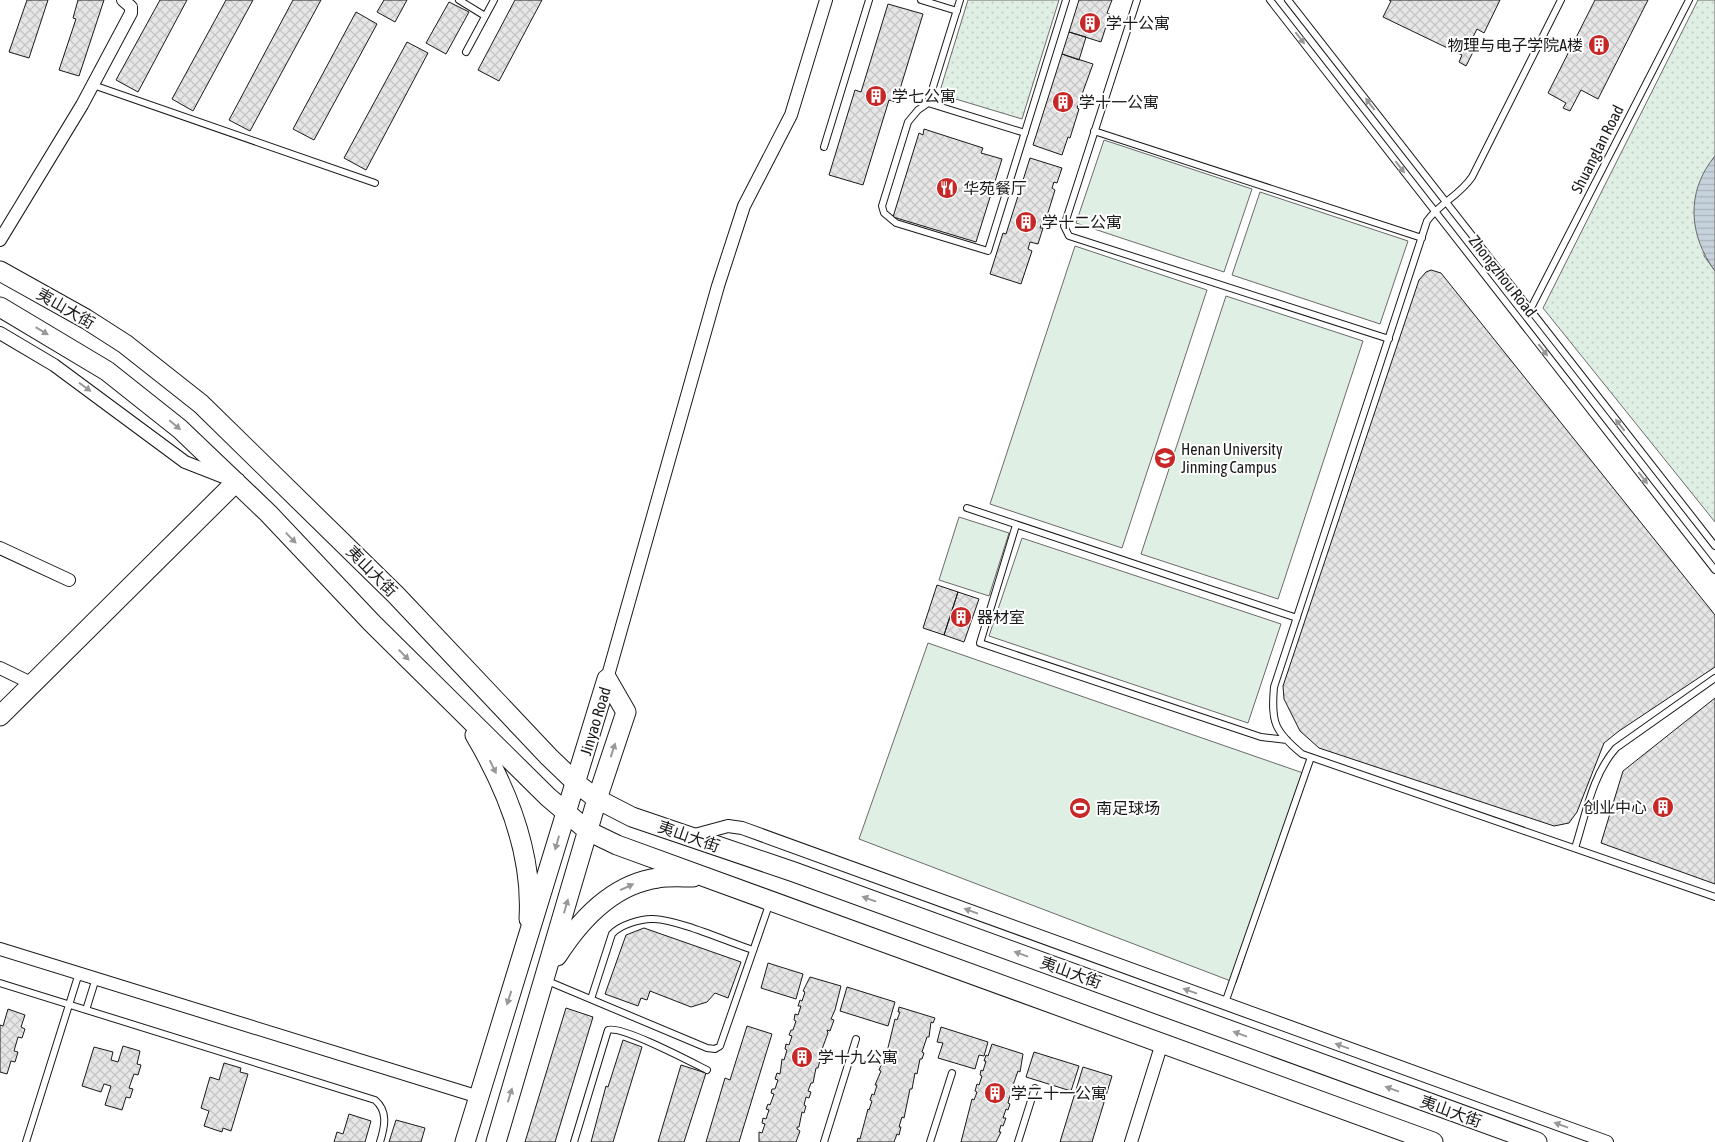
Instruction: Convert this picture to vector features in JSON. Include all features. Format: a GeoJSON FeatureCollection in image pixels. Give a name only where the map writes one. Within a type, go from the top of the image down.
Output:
{"type":"FeatureCollection","features":[{"type":"Feature","properties":{"kind":"main road","name":"夷山大街"},"geometry":{"type":"LineString","coordinates":[[0,271],[86,319],[126,344],[201,404],[389,588],[576,783],[597,799],[632,817],[794,872],[1537,1142]]}},
{"type":"Feature","properties":{"kind":"main road","name":"夷山大街"},"geometry":{"type":"LineString","coordinates":[[0,307],[107,371],[180,429],[236,482],[372,623],[460,710],[566,814],[588,831],[617,845],[1433,1142]]}},
{"type":"Feature","properties":{"kind":"main road"},"geometry":{"type":"LineString","coordinates":[[0,716],[236,482]]}},
{"type":"Feature","properties":{"kind":"main road","name":"Jinyao Road"},"geometry":{"type":"LineString","coordinates":[[465,1142],[528,944],[608,679]]}},
{"type":"Feature","properties":{"kind":"main road","name":"Jinyao Road"},"geometry":{"type":"LineString","coordinates":[[496,1142],[597,799],[626,712],[608,679]]}},
{"type":"Feature","properties":{"kind":"main road"},"geometry":{"type":"LineString","coordinates":[[460,710],[493,765],[523,845],[530,908],[528,944]]}},
{"type":"Feature","properties":{"kind":"main road"},"geometry":{"type":"LineString","coordinates":[[546,976],[587,916],[613,894],[637,883],[658,878],[703,876]]}},
{"type":"Feature","properties":{"kind":"street"},"geometry":{"type":"LineString","coordinates":[[0,240],[93,85],[131,13],[131,7],[123,0]]}},
{"type":"Feature","properties":{"kind":"street"},"geometry":{"type":"LineString","coordinates":[[608,679],[718,286],[744,206],[791,115],[826,0]]}},
{"type":"Feature","properties":{"kind":"street"},"geometry":{"type":"LineString","coordinates":[[0,333],[54,365],[185,462],[236,482]]}},
{"type":"Feature","properties":{"kind":"street"},"geometry":{"type":"LineString","coordinates":[[0,548],[69,580]]}},
{"type":"Feature","properties":{"kind":"street"},"geometry":{"type":"LineString","coordinates":[[0,668],[33,684]]}},
{"type":"Feature","properties":{"kind":"street"},"geometry":{"type":"LineString","coordinates":[[690,836],[728,826],[742,828],[1607,1142]]}},
{"type":"Feature","properties":{"kind":"street"},"geometry":{"type":"LineString","coordinates":[[0,949],[479,1097]]}},
{"type":"Feature","properties":{"kind":"street"},"geometry":{"type":"LineString","coordinates":[[1131,1142],[1162,1043]]}},
{"type":"Feature","properties":{"kind":"lane"},"geometry":{"type":"LineString","coordinates":[[459,0],[485,16]]}},
{"type":"Feature","properties":{"kind":"lane"},"geometry":{"type":"LineString","coordinates":[[466,52],[494,0]]}},
{"type":"Feature","properties":{"kind":"lane"},"geometry":{"type":"LineString","coordinates":[[824,147],[869,0]]}},
{"type":"Feature","properties":{"kind":"lane"},"geometry":{"type":"LineString","coordinates":[[921,0],[957,11]]}},
{"type":"Feature","properties":{"kind":"lane"},"geometry":{"type":"LineString","coordinates":[[960,0],[928,103],[908,122],[882,206],[884,213],[896,223],[988,251],[1066,0]]}},
{"type":"Feature","properties":{"kind":"lane"},"geometry":{"type":"LineString","coordinates":[[1136,0],[1064,226],[1069,236],[1389,339]]}},
{"type":"Feature","properties":{"kind":"lane","name":"Zhongzhou Road"},"geometry":{"type":"LineString","coordinates":[[1270,0],[1715,570]]}},
{"type":"Feature","properties":{"kind":"lane","name":"Zhongzhou Road"},"geometry":{"type":"LineString","coordinates":[[1288,0],[1715,546]]}},
{"type":"Feature","properties":{"kind":"lane"},"geometry":{"type":"LineString","coordinates":[[1561,0],[1472,177],[1462,191],[1435,211],[1427,221],[1274,688],[1272,712],[1277,729],[1302,754],[1715,897]]}},
{"type":"Feature","properties":{"kind":"lane","name":"Shuanglan Road"},"geometry":{"type":"LineString","coordinates":[[1530,310],[1689,0]]}},
{"type":"Feature","properties":{"kind":"lane"},"geometry":{"type":"LineString","coordinates":[[93,85],[375,183]]}},
{"type":"Feature","properties":{"kind":"lane"},"geometry":{"type":"LineString","coordinates":[[928,103],[1025,133]]}},
{"type":"Feature","properties":{"kind":"lane"},"geometry":{"type":"LineString","coordinates":[[1094,131],[1422,238]]}},
{"type":"Feature","properties":{"kind":"lane"},"geometry":{"type":"LineString","coordinates":[[967,508],[1297,618]]}},
{"type":"Feature","properties":{"kind":"lane"},"geometry":{"type":"LineString","coordinates":[[1016,525],[980,643],[1261,737],[1287,740]]}},
{"type":"Feature","properties":{"kind":"lane"},"geometry":{"type":"LineString","coordinates":[[1574,848],[1599,771],[1608,757],[1616,748],[1715,678]]}},
{"type":"Feature","properties":{"kind":"lane"},"geometry":{"type":"LineString","coordinates":[[1225,1003],[1311,757]]}},
{"type":"Feature","properties":{"kind":"lane"},"geometry":{"type":"LineString","coordinates":[[546,976],[591,999],[707,1048],[715,1049],[720,1046],[771,901]]}},
{"type":"Feature","properties":{"kind":"lane"},"geometry":{"type":"LineString","coordinates":[[591,999],[612,934],[619,928],[649,919],[665,920],[754,950]]}},
{"type":"Feature","properties":{"kind":"lane"},"geometry":{"type":"LineString","coordinates":[[26,1142],[79,973]]}},
{"type":"Feature","properties":{"kind":"lane"},"geometry":{"type":"LineString","coordinates":[[86,1010],[96,978]]}},
{"type":"Feature","properties":{"kind":"lane"},"geometry":{"type":"LineString","coordinates":[[0,984],[375,1100],[383,1109],[385,1117],[380,1142]]}},
{"type":"Feature","properties":{"kind":"lane"},"geometry":{"type":"LineString","coordinates":[[574,1142],[608,1030],[619,1030],[707,1070]]}},
{"type":"Feature","properties":{"kind":"lane"},"geometry":{"type":"LineString","coordinates":[[824,1142],[856,1039]]}},
{"type":"Feature","properties":{"kind":"lane"},"geometry":{"type":"LineString","coordinates":[[930,1142],[952,1073]]}},
{"type":"Feature","properties":{"kind":"lane"},"geometry":{"type":"LineString","coordinates":[[1018,1142],[1035,1088]]}},
{"type":"Feature","properties":{"kind":"green space"},"geometry":{"type":"Polygon","coordinates":[[[968,0],[1059,0],[1022,119],[939,94],[968,0]]]}},
{"type":"Feature","properties":{"kind":"green space"},"geometry":{"type":"Polygon","coordinates":[[[1698,0],[1715,0],[1715,156],[1712,160],[1704,256],[1715,271],[1715,522],[1543,308],[1698,0]]]}},
{"type":"Feature","properties":{"kind":"green space"},"geometry":{"type":"Polygon","coordinates":[[[1104,140],[1252,189],[1224,272],[1076,223],[1104,140]]]}},
{"type":"Feature","properties":{"kind":"green space"},"geometry":{"type":"Polygon","coordinates":[[[1260,192],[1408,241],[1380,324],[1232,275],[1260,192]]]}},
{"type":"Feature","properties":{"kind":"green space"},"geometry":{"type":"Polygon","coordinates":[[[1075,246],[1207,290],[1122,548],[990,504],[1075,246]]]}},
{"type":"Feature","properties":{"kind":"green space"},"geometry":{"type":"Polygon","coordinates":[[[1226,296],[1363,341],[1278,599],[1141,554],[1226,296]]]}},
{"type":"Feature","properties":{"kind":"green space"},"geometry":{"type":"Polygon","coordinates":[[[959,517],[1009,533],[989,596],[939,580],[959,517]]]}},
{"type":"Feature","properties":{"kind":"green space"},"geometry":{"type":"Polygon","coordinates":[[[1022,538],[1281,624],[1248,723],[989,636],[1022,538]]]}},
{"type":"Feature","properties":{"kind":"green space"},"geometry":{"type":"Polygon","coordinates":[[[928,643],[1306,774],[1236,983],[859,839],[928,643]]]}},
{"type":"Feature","properties":{"kind":"shaded area"},"geometry":{"type":"Polygon","coordinates":[[[1715,156],[1715,271],[1700,243],[1694,214],[1699,184],[1705,170],[1715,156]]]}},
{"type":"Feature","properties":{"kind":"building"},"geometry":{"type":"Polygon","coordinates":[[[27,0],[48,0],[29,58],[9,52],[27,0]]]}},
{"type":"Feature","properties":{"kind":"building"},"geometry":{"type":"Polygon","coordinates":[[[78,0],[104,0],[79,76],[59,70],[76,19],[73,18],[78,0]]]}},
{"type":"Feature","properties":{"kind":"building"},"geometry":{"type":"Polygon","coordinates":[[[160,0],[187,0],[138,92],[116,80],[160,0]]]}},
{"type":"Feature","properties":{"kind":"building"},"geometry":{"type":"Polygon","coordinates":[[[226,0],[253,0],[193,111],[172,99],[226,0]]]}},
{"type":"Feature","properties":{"kind":"building"},"geometry":{"type":"Polygon","coordinates":[[[293,0],[321,0],[250,131],[229,120],[293,0]]]}},
{"type":"Feature","properties":{"kind":"building"},"geometry":{"type":"Polygon","coordinates":[[[384,0],[407,0],[395,22],[377,12],[384,0]]]}},
{"type":"Feature","properties":{"kind":"building"},"geometry":{"type":"Polygon","coordinates":[[[515,0],[542,0],[499,81],[478,70],[515,0]]]}},
{"type":"Feature","properties":{"kind":"building","name":"学十公寓"},"geometry":{"type":"Polygon","coordinates":[[[1079,0],[1112,0],[1107,13],[1110,14],[1101,42],[1069,32],[1079,0]]]}},
{"type":"Feature","properties":{"kind":"building"},"geometry":{"type":"Polygon","coordinates":[[[1389,0],[1500,0],[1484,33],[1477,29],[1472,39],[1478,42],[1466,66],[1459,62],[1462,55],[1383,17],[1391,1],[1389,0]]]}},
{"type":"Feature","properties":{"kind":"building","name":"物理与电子学院A楼"},"geometry":{"type":"Polygon","coordinates":[[[1595,0],[1648,0],[1598,99],[1581,90],[1570,111],[1563,108],[1566,103],[1548,93],[1595,0]]]}},
{"type":"Feature","properties":{"kind":"building"},"geometry":{"type":"Polygon","coordinates":[[[449,2],[469,12],[446,54],[426,43],[449,2]]]}},
{"type":"Feature","properties":{"kind":"building","name":"学七公寓"},"geometry":{"type":"Polygon","coordinates":[[[888,4],[923,14],[896,102],[889,100],[863,185],[829,175],[855,90],[861,92],[888,4]]]}},
{"type":"Feature","properties":{"kind":"building"},"geometry":{"type":"Polygon","coordinates":[[[356,12],[377,24],[314,140],[293,129],[356,12]]]}},
{"type":"Feature","properties":{"kind":"building"},"geometry":{"type":"Polygon","coordinates":[[[1069,32],[1086,37],[1079,60],[1062,54],[1069,32]]]}},
{"type":"Feature","properties":{"kind":"building"},"geometry":{"type":"Polygon","coordinates":[[[407,42],[428,53],[366,170],[344,158],[407,42]]]}},
{"type":"Feature","properties":{"kind":"building","name":"学十一公寓"},"geometry":{"type":"Polygon","coordinates":[[[1062,54],[1093,64],[1077,108],[1079,109],[1070,138],[1068,137],[1062,155],[1033,145],[1062,54]]]}},
{"type":"Feature","properties":{"kind":"building","name":"华苑餐厅"},"geometry":{"type":"Polygon","coordinates":[[[924,129],[983,148],[981,153],[1002,159],[976,242],[893,217],[919,133],[923,135],[924,129]]]}},
{"type":"Feature","properties":{"kind":"building","name":"学十二公寓"},"geometry":{"type":"Polygon","coordinates":[[[1030,158],[1062,168],[1057,183],[1054,182],[1052,188],[1055,190],[1047,216],[1044,215],[1040,228],[1043,228],[1038,244],[1030,242],[1028,249],[1032,251],[1021,284],[990,274],[1003,233],[1006,234],[1030,158]]]}},
{"type":"Feature","properties":{"kind":"building"},"geometry":{"type":"Polygon","coordinates":[[[1431,270],[1441,273],[1715,615],[1715,667],[1604,743],[1577,812],[1569,823],[1554,826],[1319,748],[1300,731],[1284,699],[1283,686],[1419,280],[1426,272],[1431,270]]]}},
{"type":"Feature","properties":{"kind":"building"},"geometry":{"type":"Polygon","coordinates":[[[937,585],[958,592],[944,635],[923,628],[937,585]]]}},
{"type":"Feature","properties":{"kind":"building","name":"器材室"},"geometry":{"type":"Polygon","coordinates":[[[958,592],[979,599],[964,642],[944,635],[958,592]]]}},
{"type":"Feature","properties":{"kind":"building","name":"创业中心"},"geometry":{"type":"Polygon","coordinates":[[[1715,698],[1715,884],[1601,843],[1623,771],[1715,698]]]}},
{"type":"Feature","properties":{"kind":"building"},"geometry":{"type":"Polygon","coordinates":[[[644,928],[741,962],[728,998],[715,993],[707,1002],[691,1007],[650,991],[647,1000],[641,998],[638,1006],[605,994],[626,935],[644,928]]]}},
{"type":"Feature","properties":{"kind":"building"},"geometry":{"type":"Polygon","coordinates":[[[768,963],[803,974],[796,999],[761,988],[768,963]]]}},
{"type":"Feature","properties":{"kind":"building","name":"学十九公寓"},"geometry":{"type":"Polygon","coordinates":[[[810,977],[841,986],[831,1019],[834,1020],[830,1031],[827,1030],[828,1033],[818,1060],[820,1060],[818,1068],[816,1068],[813,1083],[811,1083],[808,1091],[811,1092],[809,1098],[806,1097],[804,1113],[802,1112],[799,1127],[797,1127],[800,1131],[796,1142],[759,1142],[759,1132],[762,1133],[765,1124],[762,1123],[763,1118],[766,1119],[769,1110],[766,1109],[768,1104],[770,1105],[774,1094],[771,1093],[772,1089],[775,1089],[778,1080],[775,1079],[777,1073],[780,1074],[782,1059],[784,1060],[787,1050],[785,1049],[786,1044],[789,1045],[792,1036],[789,1035],[796,1021],[794,1020],[795,1014],[798,1015],[801,1006],[798,1006],[800,1000],[802,1001],[805,992],[803,991],[810,977]]]}},
{"type":"Feature","properties":{"kind":"building"},"geometry":{"type":"Polygon","coordinates":[[[847,987],[895,1002],[888,1026],[840,1011],[847,987]]]}},
{"type":"Feature","properties":{"kind":"building"},"geometry":{"type":"Polygon","coordinates":[[[899,1007],[935,1018],[933,1023],[931,1022],[929,1037],[927,1037],[922,1052],[924,1053],[922,1059],[920,1059],[917,1074],[915,1073],[912,1089],[910,1089],[904,1118],[902,1117],[899,1127],[901,1127],[899,1135],[897,1134],[894,1142],[857,1142],[858,1138],[860,1139],[872,1101],[870,1100],[872,1094],[874,1095],[877,1085],[875,1085],[881,1071],[879,1070],[882,1063],[884,1064],[895,1019],[897,1020],[900,1012],[898,1012],[899,1007]]]}},
{"type":"Feature","properties":{"kind":"building"},"geometry":{"type":"Polygon","coordinates":[[[566,1008],[593,1017],[555,1142],[525,1142],[566,1008]]]}},
{"type":"Feature","properties":{"kind":"building"},"geometry":{"type":"Polygon","coordinates":[[[8,1009],[25,1015],[21,1027],[25,1029],[22,1038],[18,1037],[14,1051],[18,1052],[15,1062],[11,1061],[7,1074],[0,1072],[0,1025],[3,1026],[8,1009]]]}},
{"type":"Feature","properties":{"kind":"building"},"geometry":{"type":"Polygon","coordinates":[[[747,1026],[772,1034],[739,1142],[706,1142],[725,1078],[730,1080],[747,1026]]]}},
{"type":"Feature","properties":{"kind":"building"},"geometry":{"type":"Polygon","coordinates":[[[941,1027],[988,1042],[984,1056],[979,1055],[975,1069],[938,1058],[943,1043],[937,1042],[941,1027]]]}},
{"type":"Feature","properties":{"kind":"building"},"geometry":{"type":"Polygon","coordinates":[[[623,1040],[642,1047],[613,1142],[591,1142],[606,1086],[608,1087],[623,1040]]]}},
{"type":"Feature","properties":{"kind":"building","name":"学二十一公寓"},"geometry":{"type":"Polygon","coordinates":[[[992,1044],[1023,1054],[1020,1072],[1018,1071],[1012,1088],[1014,1089],[1012,1096],[1010,1095],[1008,1103],[1010,1104],[1003,1118],[1006,1118],[1003,1126],[1001,1125],[999,1132],[1001,1132],[996,1142],[961,1142],[972,1099],[974,1100],[977,1084],[979,1085],[982,1076],[980,1075],[981,1070],[983,1071],[986,1055],[988,1056],[992,1044]]]}},
{"type":"Feature","properties":{"kind":"building"},"geometry":{"type":"Polygon","coordinates":[[[123,1046],[140,1051],[137,1064],[141,1065],[138,1075],[134,1074],[129,1088],[133,1089],[130,1098],[126,1097],[122,1110],[105,1105],[111,1086],[104,1084],[101,1092],[82,1086],[94,1047],[113,1052],[111,1060],[118,1062],[123,1046]]]}},
{"type":"Feature","properties":{"kind":"building"},"geometry":{"type":"Polygon","coordinates":[[[1034,1052],[1079,1066],[1071,1091],[1026,1077],[1034,1052]]]}},
{"type":"Feature","properties":{"kind":"building"},"geometry":{"type":"Polygon","coordinates":[[[224,1063],[241,1068],[240,1072],[248,1074],[231,1131],[223,1128],[222,1132],[204,1126],[209,1111],[201,1108],[210,1077],[219,1080],[224,1063]]]}},
{"type":"Feature","properties":{"kind":"building"},"geometry":{"type":"Polygon","coordinates":[[[681,1065],[706,1073],[684,1142],[658,1142],[681,1065]]]}},
{"type":"Feature","properties":{"kind":"building"},"geometry":{"type":"Polygon","coordinates":[[[1083,1067],[1112,1076],[1092,1142],[1060,1142],[1083,1067]]]}},
{"type":"Feature","properties":{"kind":"building"},"geometry":{"type":"Polygon","coordinates":[[[349,1114],[371,1121],[365,1142],[334,1142],[337,1132],[343,1134],[349,1114]]]}},
{"type":"Feature","properties":{"kind":"building"},"geometry":{"type":"Polygon","coordinates":[[[396,1120],[425,1128],[421,1142],[389,1142],[396,1120]]]}},
{"type":"Feature","properties":{"kind":"place","name":"学十公寓"},"geometry":{"type":"Point","coordinates":[1090,23]}},
{"type":"Feature","properties":{"kind":"place","name":"物理与电子学院A楼"},"geometry":{"type":"Point","coordinates":[1599,45]}},
{"type":"Feature","properties":{"kind":"place","name":"学七公寓"},"geometry":{"type":"Point","coordinates":[876,96]}},
{"type":"Feature","properties":{"kind":"place","name":"学十一公寓"},"geometry":{"type":"Point","coordinates":[1063,102]}},
{"type":"Feature","properties":{"kind":"place","name":"华苑餐厅"},"geometry":{"type":"Point","coordinates":[947,188]}},
{"type":"Feature","properties":{"kind":"place","name":"学十二公寓"},"geometry":{"type":"Point","coordinates":[1026,222]}},
{"type":"Feature","properties":{"kind":"place","name":"Henan University Jinming Campus"},"geometry":{"type":"Point","coordinates":[1165,458]}},
{"type":"Feature","properties":{"kind":"place","name":"器材室"},"geometry":{"type":"Point","coordinates":[961,617]}},
{"type":"Feature","properties":{"kind":"place","name":"创业中心"},"geometry":{"type":"Point","coordinates":[1663,807]}},
{"type":"Feature","properties":{"kind":"place","name":"南足球场"},"geometry":{"type":"Point","coordinates":[1080,808]}},
{"type":"Feature","properties":{"kind":"place","name":"学十九公寓"},"geometry":{"type":"Point","coordinates":[802,1057]}},
{"type":"Feature","properties":{"kind":"place","name":"学二十一公寓"},"geometry":{"type":"Point","coordinates":[995,1093]}}]}
